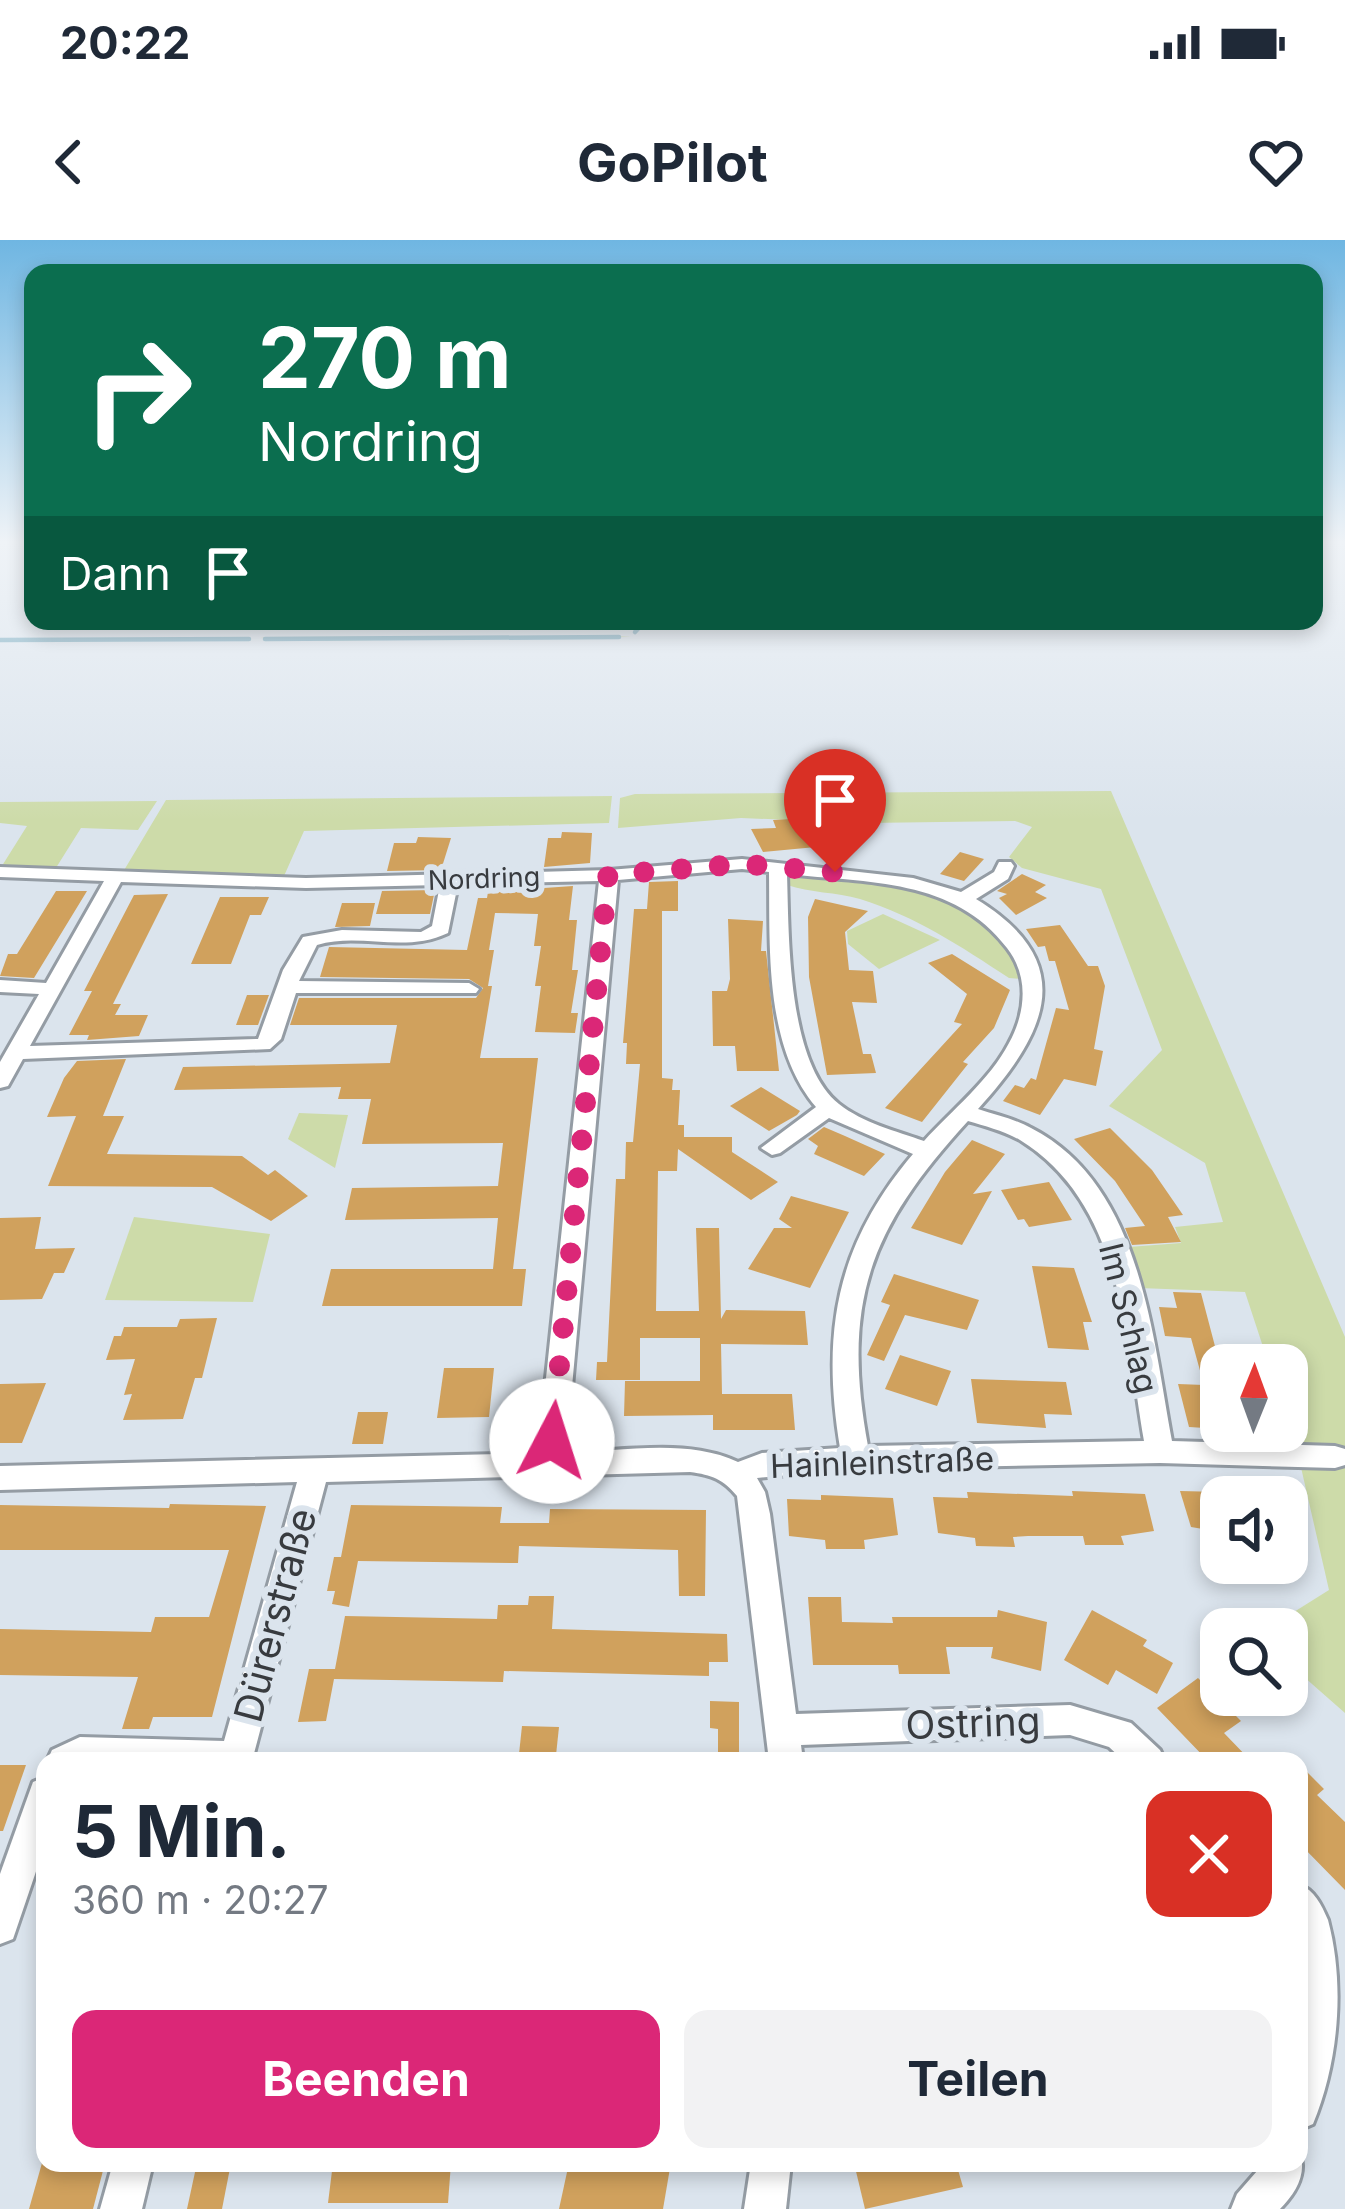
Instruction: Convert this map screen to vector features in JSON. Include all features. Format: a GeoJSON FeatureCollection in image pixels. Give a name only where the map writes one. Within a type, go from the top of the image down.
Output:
{"type":"FeatureCollection","features":[{"type":"Feature","properties":{"kind":"street","name":"Nordring"},"geometry":{"type":"LineString","coordinates":[[0,872],[114,879],[449,880],[608,875],[742,864],[913,883],[963,899],[994,918],[1016,941],[1029,964],[1034,988],[1020,1043],[881,1213],[849,1304],[843,1387],[856,1458]]}},
{"type":"Feature","properties":{"kind":"street"},"geometry":{"type":"LineString","coordinates":[[778,866],[782,980],[800,1060],[811,1085],[829,1108],[930,1152]]}},
{"type":"Feature","properties":{"kind":"street"},"geometry":{"type":"LineString","coordinates":[[963,899],[1002,875],[1005,866]]}},
{"type":"Feature","properties":{"kind":"street"},"geometry":{"type":"LineString","coordinates":[[550,1463],[608,875]]}},
{"type":"Feature","properties":{"kind":"street"},"geometry":{"type":"LineString","coordinates":[[0,1082],[114,879]]}},
{"type":"Feature","properties":{"kind":"street"},"geometry":{"type":"LineString","coordinates":[[16,1054],[262,1046],[271,1039],[298,956],[318,937],[435,934],[441,929],[449,880]]}},
{"type":"Feature","properties":{"kind":"street"},"geometry":{"type":"LineString","coordinates":[[0,986],[52,989]]}},
{"type":"Feature","properties":{"kind":"street"},"geometry":{"type":"LineString","coordinates":[[289,987],[469,989]]}},
{"type":"Feature","properties":{"kind":"street"},"geometry":{"type":"LineString","coordinates":[[772,1148],[829,1108]]}},
{"type":"Feature","properties":{"kind":"street","name":"Im Schlag"},"geometry":{"type":"LineString","coordinates":[[967,1113],[1028,1135],[1068,1166],[1099,1210],[1120,1258],[1160,1452]]}},
{"type":"Feature","properties":{"kind":"street","name":"Hainleinstraße"},"geometry":{"type":"LineString","coordinates":[[0,1478],[690,1461],[736,1474],[761,1465],[856,1458],[1160,1452],[1336,1457]]}},
{"type":"Feature","properties":{"kind":"street","name":"Dürerstraße"},"geometry":{"type":"LineString","coordinates":[[238,1752],[315,1469]]}},
{"type":"Feature","properties":{"kind":"street","name":"Ostring"},"geometry":{"type":"LineString","coordinates":[[736,1474],[751,1492],[786,1745],[1070,1720],[1119,1734],[1138,1752]]}},
{"type":"Feature","properties":{"kind":"street"},"geometry":{"type":"LineString","coordinates":[[0,1926],[36,1821]]}},
{"type":"Feature","properties":{"kind":"street"},"geometry":{"type":"LineString","coordinates":[[1308,1916],[1319,1932],[1332,1989],[1308,2077]]}},
{"type":"Feature","properties":{"kind":"street"},"geometry":{"type":"LineString","coordinates":[[122,2209],[131,2172]]}},
{"type":"Feature","properties":{"kind":"street"},"geometry":{"type":"LineString","coordinates":[[764,2209],[770,2172]]}},
{"type":"Feature","properties":{"kind":"street"},"geometry":{"type":"LineString","coordinates":[[1252,2209],[1280,2181],[1282,2172]]}},
{"type":"Feature","properties":{"kind":"green space"},"geometry":{"type":"Polygon","coordinates":[[[260,637],[631,637],[285,641],[260,637]]]}},
{"type":"Feature","properties":{"kind":"green space"},"geometry":{"type":"Polygon","coordinates":[[[1111,791],[1345,1337],[1345,1447],[1308,1448],[1308,1344],[1262,1344],[1245,1292],[1139,1288],[1129,1247],[1181,1243],[1175,1227],[1223,1222],[1205,1163],[1109,1106],[1162,1050],[1101,889],[1022,868],[1009,857],[1032,827],[1015,821],[867,823],[741,818],[618,828],[620,798],[635,794],[1111,791]]]}},
{"type":"Feature","properties":{"kind":"green space"},"geometry":{"type":"Polygon","coordinates":[[[612,796],[609,823],[304,831],[284,876],[123,872],[166,800],[612,796]]]}},
{"type":"Feature","properties":{"kind":"green space"},"geometry":{"type":"Polygon","coordinates":[[[157,801],[138,830],[81,828],[54,871],[0,869],[27,826],[0,823],[0,802],[157,801]]]}},
{"type":"Feature","properties":{"kind":"green space"},"geometry":{"type":"Polygon","coordinates":[[[797,876],[896,885],[963,906],[990,924],[1010,948],[1021,979],[1009,978],[937,933],[881,906],[787,885],[785,879],[797,876]]]}},
{"type":"Feature","properties":{"kind":"green space"},"geometry":{"type":"Polygon","coordinates":[[[883,914],[940,940],[879,969],[848,944],[847,931],[883,914]]]}},
{"type":"Feature","properties":{"kind":"green space"},"geometry":{"type":"Polygon","coordinates":[[[299,1113],[348,1115],[335,1168],[288,1139],[299,1113]]]}},
{"type":"Feature","properties":{"kind":"green space"},"geometry":{"type":"Polygon","coordinates":[[[134,1217],[270,1234],[253,1302],[105,1300],[134,1217]]]}},
{"type":"Feature","properties":{"kind":"green space"},"geometry":{"type":"Polygon","coordinates":[[[1300,1463],[1345,1464],[1345,1713],[1308,1680],[1308,1608],[1300,1608],[1329,1590],[1308,1498],[1308,1476],[1303,1476],[1300,1463]]]}},
{"type":"Feature","properties":{"kind":"building"},"geometry":{"type":"Polygon","coordinates":[[[791,819],[816,834],[855,834],[854,852],[816,847],[763,852],[751,829],[776,828],[773,820],[791,819]]]}},
{"type":"Feature","properties":{"kind":"building"},"geometry":{"type":"Polygon","coordinates":[[[562,832],[592,833],[590,863],[544,867],[548,838],[561,838],[562,832]]]}},
{"type":"Feature","properties":{"kind":"building"},"geometry":{"type":"Polygon","coordinates":[[[418,837],[451,838],[441,870],[387,871],[394,843],[416,843],[418,837]]]}},
{"type":"Feature","properties":{"kind":"building"},"geometry":{"type":"Polygon","coordinates":[[[960,852],[984,859],[964,881],[940,874],[960,852]]]}},
{"type":"Feature","properties":{"kind":"building"},"geometry":{"type":"Polygon","coordinates":[[[1022,874],[1046,885],[1035,892],[1047,898],[1016,915],[999,898],[1007,894],[997,891],[1022,874]]]}},
{"type":"Feature","properties":{"kind":"building"},"geometry":{"type":"Polygon","coordinates":[[[678,881],[678,911],[662,911],[662,1078],[673,1079],[672,1090],[680,1090],[678,1125],[684,1125],[684,1137],[732,1137],[732,1152],[778,1182],[751,1200],[678,1149],[677,1171],[658,1171],[656,1311],[699,1311],[696,1228],[719,1228],[721,1319],[726,1310],[805,1311],[808,1345],[721,1344],[722,1394],[792,1394],[795,1430],[713,1430],[713,1415],[624,1416],[625,1381],[700,1381],[700,1338],[640,1338],[640,1380],[596,1380],[597,1362],[607,1362],[616,1179],[625,1179],[626,1142],[633,1142],[640,1064],[626,1064],[627,1043],[623,1043],[634,909],[647,909],[649,882],[678,881]]]}},
{"type":"Feature","properties":{"kind":"building"},"geometry":{"type":"Polygon","coordinates":[[[573,886],[569,920],[577,920],[572,970],[578,970],[571,1013],[578,1013],[575,1033],[535,1032],[541,986],[535,986],[541,946],[534,946],[538,914],[495,913],[489,950],[494,950],[488,986],[492,986],[480,1058],[538,1058],[513,1269],[526,1269],[522,1306],[322,1306],[331,1269],[493,1269],[498,1218],[345,1220],[352,1188],[498,1186],[503,1143],[362,1144],[371,1099],[338,1099],[341,1087],[174,1090],[183,1067],[390,1063],[397,1025],[290,1025],[299,998],[476,998],[483,988],[469,979],[320,977],[329,947],[467,950],[478,898],[487,898],[488,892],[573,886]]]}},
{"type":"Feature","properties":{"kind":"building"},"geometry":{"type":"Polygon","coordinates":[[[435,890],[430,914],[376,914],[382,891],[435,890]]]}},
{"type":"Feature","properties":{"kind":"building"},"geometry":{"type":"Polygon","coordinates":[[[56,891],[87,891],[34,978],[0,976],[8,954],[17,954],[56,891]]]}},
{"type":"Feature","properties":{"kind":"building"},"geometry":{"type":"Polygon","coordinates":[[[168,894],[113,1004],[121,1004],[115,1015],[148,1015],[139,1036],[87,1040],[89,1035],[69,1035],[92,991],[84,991],[134,895],[168,894]]]}},
{"type":"Feature","properties":{"kind":"building"},"geometry":{"type":"Polygon","coordinates":[[[220,897],[269,897],[261,915],[250,915],[231,964],[191,964],[220,897]]]}},
{"type":"Feature","properties":{"kind":"building"},"geometry":{"type":"Polygon","coordinates":[[[815,899],[868,911],[845,932],[849,970],[873,971],[877,1003],[852,1002],[863,1054],[871,1054],[876,1073],[827,1075],[809,977],[808,917],[815,899]]]}},
{"type":"Feature","properties":{"kind":"building"},"geometry":{"type":"Polygon","coordinates":[[[342,903],[375,903],[370,926],[335,927],[342,903]]]}},
{"type":"Feature","properties":{"kind":"building"},"geometry":{"type":"Polygon","coordinates":[[[728,919],[763,921],[761,951],[766,951],[779,1071],[737,1071],[735,1046],[713,1046],[712,991],[727,991],[730,979],[728,919]]]}},
{"type":"Feature","properties":{"kind":"building"},"geometry":{"type":"Polygon","coordinates":[[[1060,925],[1088,966],[1098,966],[1105,986],[1094,1049],[1103,1051],[1096,1086],[1064,1079],[1040,1115],[1003,1101],[1015,1085],[1024,1088],[1031,1078],[1036,1080],[1056,1008],[1069,1010],[1055,961],[1049,961],[1045,946],[1038,947],[1026,929],[1060,925]]]}},
{"type":"Feature","properties":{"kind":"building"},"geometry":{"type":"Polygon","coordinates":[[[952,954],[1010,990],[994,1028],[963,1062],[968,1064],[922,1122],[885,1108],[962,1024],[954,1022],[967,994],[928,963],[952,954]]]}},
{"type":"Feature","properties":{"kind":"building"},"geometry":{"type":"Polygon","coordinates":[[[247,995],[269,995],[258,1025],[236,1025],[247,995]]]}},
{"type":"Feature","properties":{"kind":"building"},"geometry":{"type":"Polygon","coordinates":[[[126,1059],[103,1116],[124,1116],[107,1154],[242,1156],[268,1175],[275,1170],[308,1196],[271,1221],[212,1187],[48,1186],[76,1116],[47,1117],[64,1078],[77,1061],[126,1059]]]}},
{"type":"Feature","properties":{"kind":"building"},"geometry":{"type":"Polygon","coordinates":[[[761,1087],[800,1111],[769,1131],[730,1106],[761,1087]]]}},
{"type":"Feature","properties":{"kind":"building"},"geometry":{"type":"Polygon","coordinates":[[[824,1127],[885,1154],[864,1176],[814,1154],[818,1146],[808,1139],[824,1127]]]}},
{"type":"Feature","properties":{"kind":"building"},"geometry":{"type":"Polygon","coordinates":[[[1110,1128],[1152,1170],[1183,1215],[1168,1217],[1181,1242],[1132,1245],[1125,1228],[1145,1226],[1115,1181],[1074,1139],[1110,1128]]]}},
{"type":"Feature","properties":{"kind":"building"},"geometry":{"type":"Polygon","coordinates":[[[972,1140],[1005,1154],[973,1194],[992,1191],[962,1245],[911,1228],[945,1172],[972,1140]]]}},
{"type":"Feature","properties":{"kind":"building"},"geometry":{"type":"Polygon","coordinates":[[[1049,1182],[1072,1220],[1029,1227],[1024,1219],[1018,1220],[1001,1190],[1049,1182]]]}},
{"type":"Feature","properties":{"kind":"building"},"geometry":{"type":"Polygon","coordinates":[[[791,1196],[849,1212],[810,1288],[748,1269],[774,1228],[792,1228],[779,1219],[791,1196]]]}},
{"type":"Feature","properties":{"kind":"building"},"geometry":{"type":"Polygon","coordinates":[[[41,1217],[35,1249],[75,1248],[64,1273],[54,1273],[42,1299],[0,1300],[0,1218],[41,1217]]]}},
{"type":"Feature","properties":{"kind":"building"},"geometry":{"type":"Polygon","coordinates":[[[1032,1266],[1074,1268],[1092,1322],[1083,1322],[1089,1350],[1048,1348],[1032,1266]]]}},
{"type":"Feature","properties":{"kind":"building"},"geometry":{"type":"Polygon","coordinates":[[[894,1274],[979,1300],[967,1330],[905,1315],[884,1361],[867,1355],[890,1305],[881,1302],[894,1274]]]}},
{"type":"Feature","properties":{"kind":"building"},"geometry":{"type":"Polygon","coordinates":[[[1173,1292],[1201,1293],[1214,1344],[1200,1344],[1200,1371],[1191,1338],[1165,1336],[1159,1307],[1177,1308],[1173,1292]]]}},
{"type":"Feature","properties":{"kind":"building"},"geometry":{"type":"Polygon","coordinates":[[[217,1318],[202,1378],[195,1378],[183,1419],[123,1420],[132,1394],[124,1395],[135,1359],[106,1360],[114,1336],[121,1336],[124,1327],[177,1327],[180,1319],[217,1318]]]}},
{"type":"Feature","properties":{"kind":"building"},"geometry":{"type":"Polygon","coordinates":[[[900,1355],[951,1371],[937,1406],[885,1389],[900,1355]]]}},
{"type":"Feature","properties":{"kind":"building"},"geometry":{"type":"Polygon","coordinates":[[[444,1368],[494,1368],[489,1417],[437,1418],[444,1368]]]}},
{"type":"Feature","properties":{"kind":"building"},"geometry":{"type":"Polygon","coordinates":[[[971,1379],[1066,1382],[1072,1415],[1044,1414],[1046,1428],[977,1423],[971,1379]]]}},
{"type":"Feature","properties":{"kind":"building"},"geometry":{"type":"Polygon","coordinates":[[[46,1383],[22,1443],[0,1443],[0,1384],[46,1383]]]}},
{"type":"Feature","properties":{"kind":"building"},"geometry":{"type":"Polygon","coordinates":[[[1178,1384],[1200,1385],[1200,1428],[1189,1427],[1178,1384]]]}},
{"type":"Feature","properties":{"kind":"building"},"geometry":{"type":"Polygon","coordinates":[[[358,1412],[388,1412],[383,1444],[352,1444],[358,1412]]]}},
{"type":"Feature","properties":{"kind":"building"},"geometry":{"type":"Polygon","coordinates":[[[1072,1491],[1145,1494],[1154,1531],[1121,1536],[1124,1545],[1085,1545],[1083,1536],[1028,1536],[1013,1537],[1015,1547],[976,1546],[975,1538],[938,1533],[933,1497],[968,1498],[967,1492],[1073,1496],[1072,1491]]]}},
{"type":"Feature","properties":{"kind":"building"},"geometry":{"type":"Polygon","coordinates":[[[1180,1491],[1200,1491],[1200,1528],[1191,1527],[1180,1491]]]}},
{"type":"Feature","properties":{"kind":"building"},"geometry":{"type":"Polygon","coordinates":[[[821,1495],[893,1498],[898,1535],[864,1540],[865,1549],[826,1549],[825,1540],[789,1536],[787,1499],[821,1500],[821,1495]]]}},
{"type":"Feature","properties":{"kind":"building"},"geometry":{"type":"Polygon","coordinates":[[[170,1504],[266,1506],[212,1717],[153,1717],[149,1729],[122,1729],[138,1677],[0,1675],[0,1629],[151,1632],[155,1617],[209,1617],[229,1550],[0,1550],[0,1505],[169,1508],[170,1504]]]}},
{"type":"Feature","properties":{"kind":"building"},"geometry":{"type":"Polygon","coordinates":[[[351,1505],[502,1507],[500,1523],[549,1523],[550,1509],[706,1510],[705,1596],[679,1596],[678,1550],[519,1546],[518,1563],[358,1561],[349,1607],[332,1604],[335,1591],[327,1591],[334,1557],[341,1557],[351,1505]]]}},
{"type":"Feature","properties":{"kind":"building"},"geometry":{"type":"Polygon","coordinates":[[[529,1596],[554,1596],[552,1629],[727,1634],[728,1662],[709,1662],[709,1676],[504,1671],[503,1682],[334,1679],[326,1721],[298,1722],[309,1669],[335,1669],[345,1616],[497,1619],[498,1605],[528,1605],[529,1596]]]}},
{"type":"Feature","properties":{"kind":"building"},"geometry":{"type":"Polygon","coordinates":[[[808,1597],[841,1597],[842,1622],[997,1617],[998,1610],[1047,1622],[1041,1671],[991,1658],[993,1647],[946,1647],[950,1674],[899,1674],[898,1665],[813,1665],[808,1597]]]}},
{"type":"Feature","properties":{"kind":"building"},"geometry":{"type":"Polygon","coordinates":[[[1092,1610],[1147,1640],[1143,1646],[1173,1663],[1157,1694],[1116,1670],[1108,1685],[1064,1660],[1092,1610]]]}},
{"type":"Feature","properties":{"kind":"building"},"geometry":{"type":"Polygon","coordinates":[[[1198,1678],[1200,1716],[1236,1716],[1241,1721],[1224,1733],[1242,1752],[1199,1752],[1157,1708],[1198,1678]]]}},
{"type":"Feature","properties":{"kind":"building"},"geometry":{"type":"Polygon","coordinates":[[[710,1701],[739,1702],[739,1752],[718,1752],[718,1729],[710,1728],[710,1701]]]}},
{"type":"Feature","properties":{"kind":"building"},"geometry":{"type":"Polygon","coordinates":[[[522,1726],[559,1727],[556,1752],[519,1752],[522,1726]]]}},
{"type":"Feature","properties":{"kind":"building"},"geometry":{"type":"Polygon","coordinates":[[[0,1765],[26,1765],[3,1831],[0,1831],[0,1765]]]}},
{"type":"Feature","properties":{"kind":"building"},"geometry":{"type":"Polygon","coordinates":[[[1308,1773],[1324,1789],[1317,1795],[1345,1822],[1345,1890],[1308,1852],[1308,1773]]]}},
{"type":"Feature","properties":{"kind":"building"},"geometry":{"type":"Polygon","coordinates":[[[39,2172],[103,2172],[93,2209],[29,2209],[39,2172]]]}},
{"type":"Feature","properties":{"kind":"building"},"geometry":{"type":"Polygon","coordinates":[[[195,2172],[229,2172],[222,2209],[187,2209],[195,2172]]]}},
{"type":"Feature","properties":{"kind":"building"},"geometry":{"type":"Polygon","coordinates":[[[332,2172],[450,2172],[448,2203],[328,2203],[332,2172]]]}},
{"type":"Feature","properties":{"kind":"building"},"geometry":{"type":"Polygon","coordinates":[[[567,2172],[669,2172],[663,2209],[559,2209],[567,2172]]]}},
{"type":"Feature","properties":{"kind":"building"},"geometry":{"type":"Polygon","coordinates":[[[856,2172],[959,2172],[963,2187],[865,2209],[856,2172]]]}},
{"type":"Feature","properties":{"kind":"waterway"},"geometry":{"type":"LineString","coordinates":[[265,639],[619,637]]}},
{"type":"Feature","properties":{"kind":"waterway"},"geometry":{"type":"LineString","coordinates":[[0,640],[249,639]]}},
{"type":"Feature","properties":{"kind":"route"},"geometry":{"type":"LineString","coordinates":[[552,1441],[608,875],[742,864],[835,872]]}}]}
